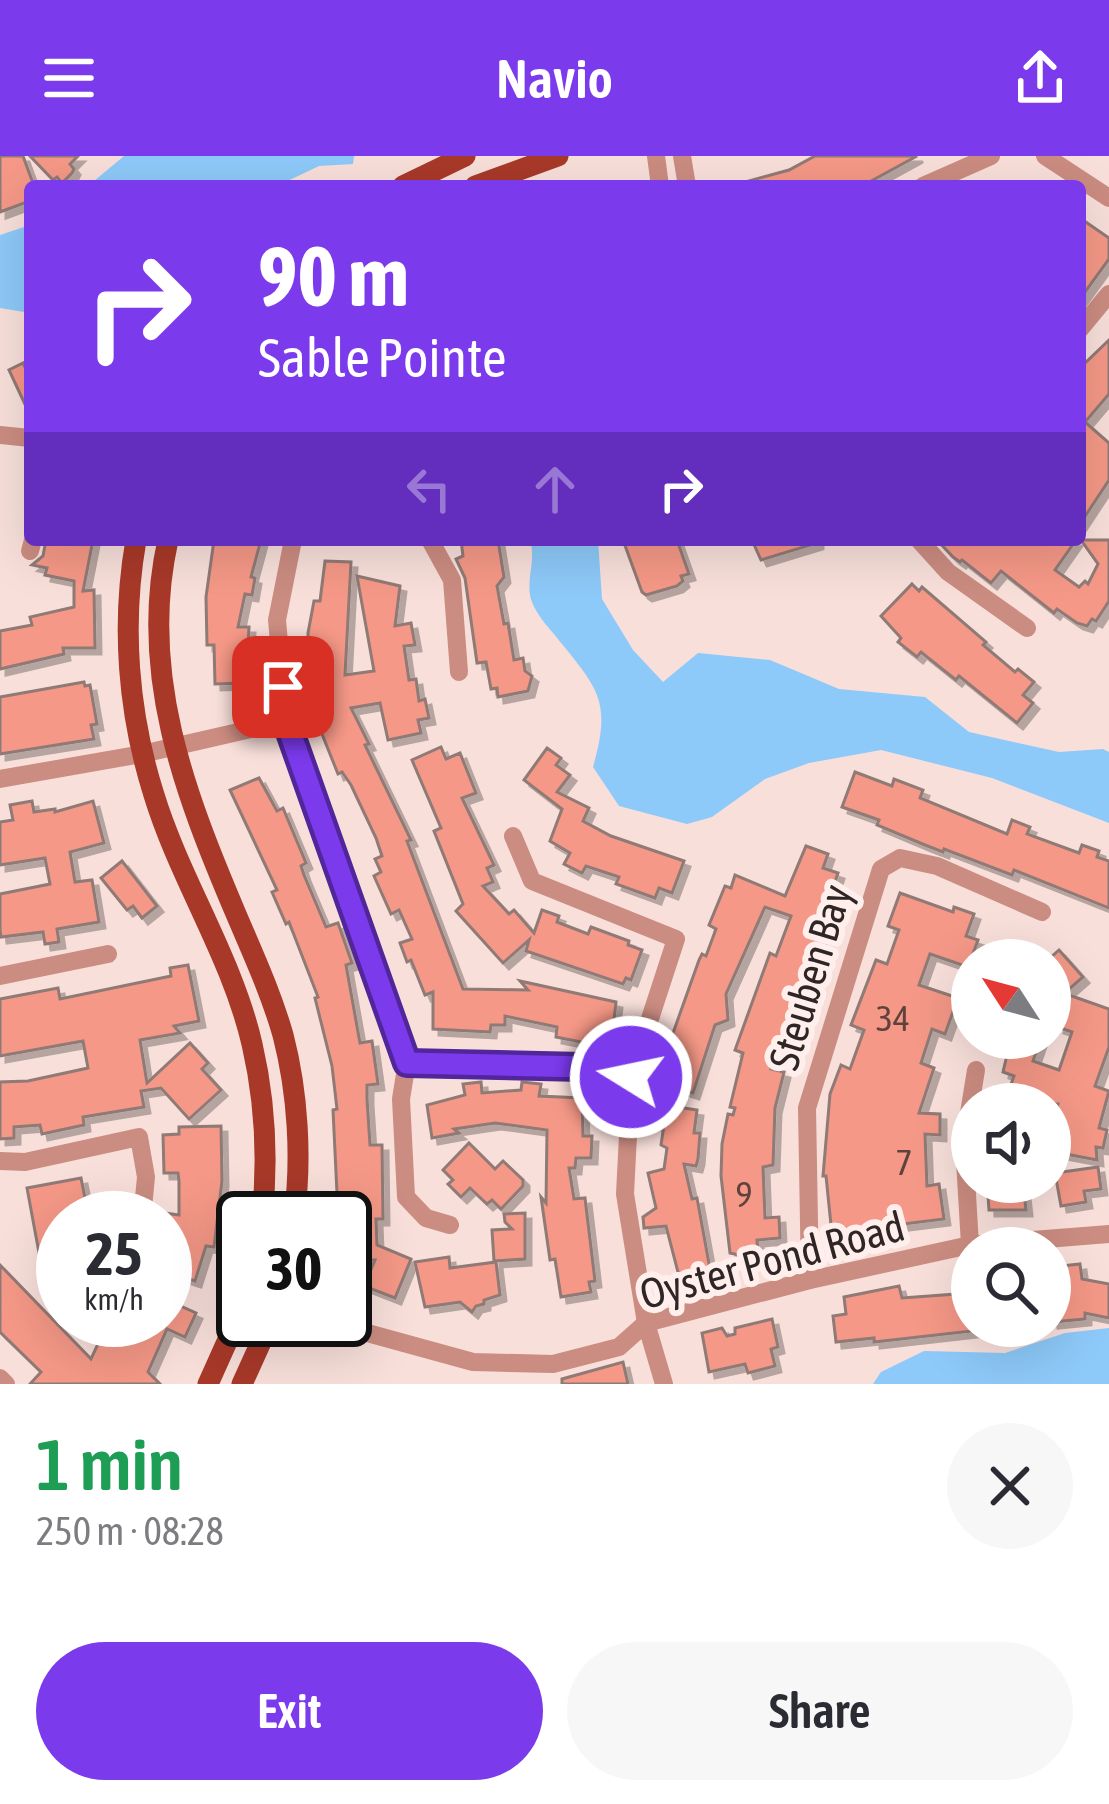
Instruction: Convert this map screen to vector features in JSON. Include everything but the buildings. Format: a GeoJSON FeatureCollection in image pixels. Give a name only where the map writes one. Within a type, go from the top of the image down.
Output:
{"type":"FeatureCollection","features":[{"type":"Feature","properties":{"kind":"main road"},"geometry":{"type":"LineString","coordinates":[[415,180],[465,156]]}},
{"type":"Feature","properties":{"kind":"main road"},"geometry":{"type":"LineString","coordinates":[[492,180],[558,156]]}},
{"type":"Feature","properties":{"kind":"main road"},"geometry":{"type":"LineString","coordinates":[[135,546],[128,600],[129,668],[142,754],[166,828],[252,1043],[266,1149],[264,1191]]}},
{"type":"Feature","properties":{"kind":"main road"},"geometry":{"type":"LineString","coordinates":[[167,546],[159,658],[172,747],[283,1035],[293,1086],[295,1191]]}},
{"type":"Feature","properties":{"kind":"main road"},"geometry":{"type":"LineString","coordinates":[[208,1384],[225,1347]]}},
{"type":"Feature","properties":{"kind":"main road"},"geometry":{"type":"LineString","coordinates":[[242,1384],[259,1347]]}},
{"type":"Feature","properties":{"kind":"street"},"geometry":{"type":"LineString","coordinates":[[937,180],[991,156]]}},
{"type":"Feature","properties":{"kind":"street"},"geometry":{"type":"LineString","coordinates":[[1045,156],[1082,180]]}},
{"type":"Feature","properties":{"kind":"street"},"geometry":{"type":"LineString","coordinates":[[1086,322],[1109,294]]}},
{"type":"Feature","properties":{"kind":"street"},"geometry":{"type":"LineString","coordinates":[[292,546],[277,620],[286,721],[407,1063],[401,1099],[406,1197],[426,1218],[450,1225]]}},
{"type":"Feature","properties":{"kind":"street"},"geometry":{"type":"LineString","coordinates":[[433,546],[452,580],[458,672]]}},
{"type":"Feature","properties":{"kind":"street"},"geometry":{"type":"LineString","coordinates":[[924,546],[948,572],[1027,628]]}},
{"type":"Feature","properties":{"kind":"street"},"geometry":{"type":"LineString","coordinates":[[0,779],[142,754],[286,721]]}},
{"type":"Feature","properties":{"kind":"street"},"geometry":{"type":"LineString","coordinates":[[513,836],[532,881],[676,939],[631,1077],[625,1194],[646,1323],[664,1384]]}},
{"type":"Feature","properties":{"kind":"street","name":"Steuben Bay"},"geometry":{"type":"LineString","coordinates":[[810,1280],[807,1108],[881,869],[900,858],[937,866],[1042,912]]}},
{"type":"Feature","properties":{"kind":"street"},"geometry":{"type":"LineString","coordinates":[[0,976],[108,954]]}},
{"type":"Feature","properties":{"kind":"street"},"geometry":{"type":"LineString","coordinates":[[407,1063],[583,1067],[631,1077]]}},
{"type":"Feature","properties":{"kind":"street"},"geometry":{"type":"LineString","coordinates":[[969,1227],[964,1144],[976,1070]]}},
{"type":"Feature","properties":{"kind":"street"},"geometry":{"type":"LineString","coordinates":[[0,1161],[25,1162],[139,1137],[145,1191]]}},
{"type":"Feature","properties":{"kind":"street","name":"Oyster Pond Road"},"geometry":{"type":"LineString","coordinates":[[1071,1237],[1109,1234]]}},
{"type":"Feature","properties":{"kind":"street","name":"Oyster Pond Road"},"geometry":{"type":"LineString","coordinates":[[372,1335],[473,1363],[553,1364],[619,1347],[646,1323],[951,1249]]}},
{"type":"Feature","properties":{"kind":"water"},"geometry":{"type":"Polygon","coordinates":[[[124,156],[354,156],[353,164],[319,166],[290,180],[95,180],[124,156]]]}},
{"type":"Feature","properties":{"kind":"water"},"geometry":{"type":"Polygon","coordinates":[[[24,227],[24,312],[0,308],[0,235],[24,227]]]}},
{"type":"Feature","properties":{"kind":"water"},"geometry":{"type":"Polygon","coordinates":[[[531,546],[598,546],[602,599],[633,650],[663,682],[698,653],[770,660],[839,689],[925,697],[969,732],[1059,752],[1103,749],[1109,752],[1109,823],[992,778],[881,750],[809,763],[765,779],[712,817],[687,824],[619,806],[593,767],[601,725],[597,694],[531,600],[531,546]]]}},
{"type":"Feature","properties":{"kind":"water"},"geometry":{"type":"Polygon","coordinates":[[[1109,1328],[1109,1384],[873,1384],[881,1372],[924,1351],[1005,1353],[1023,1347],[1071,1347],[1071,1332],[1109,1328]]]}},
{"type":"Feature","properties":{"kind":"route"},"geometry":{"type":"LineString","coordinates":[[283,687],[286,721],[407,1063],[583,1067],[631,1077]]}}]}
